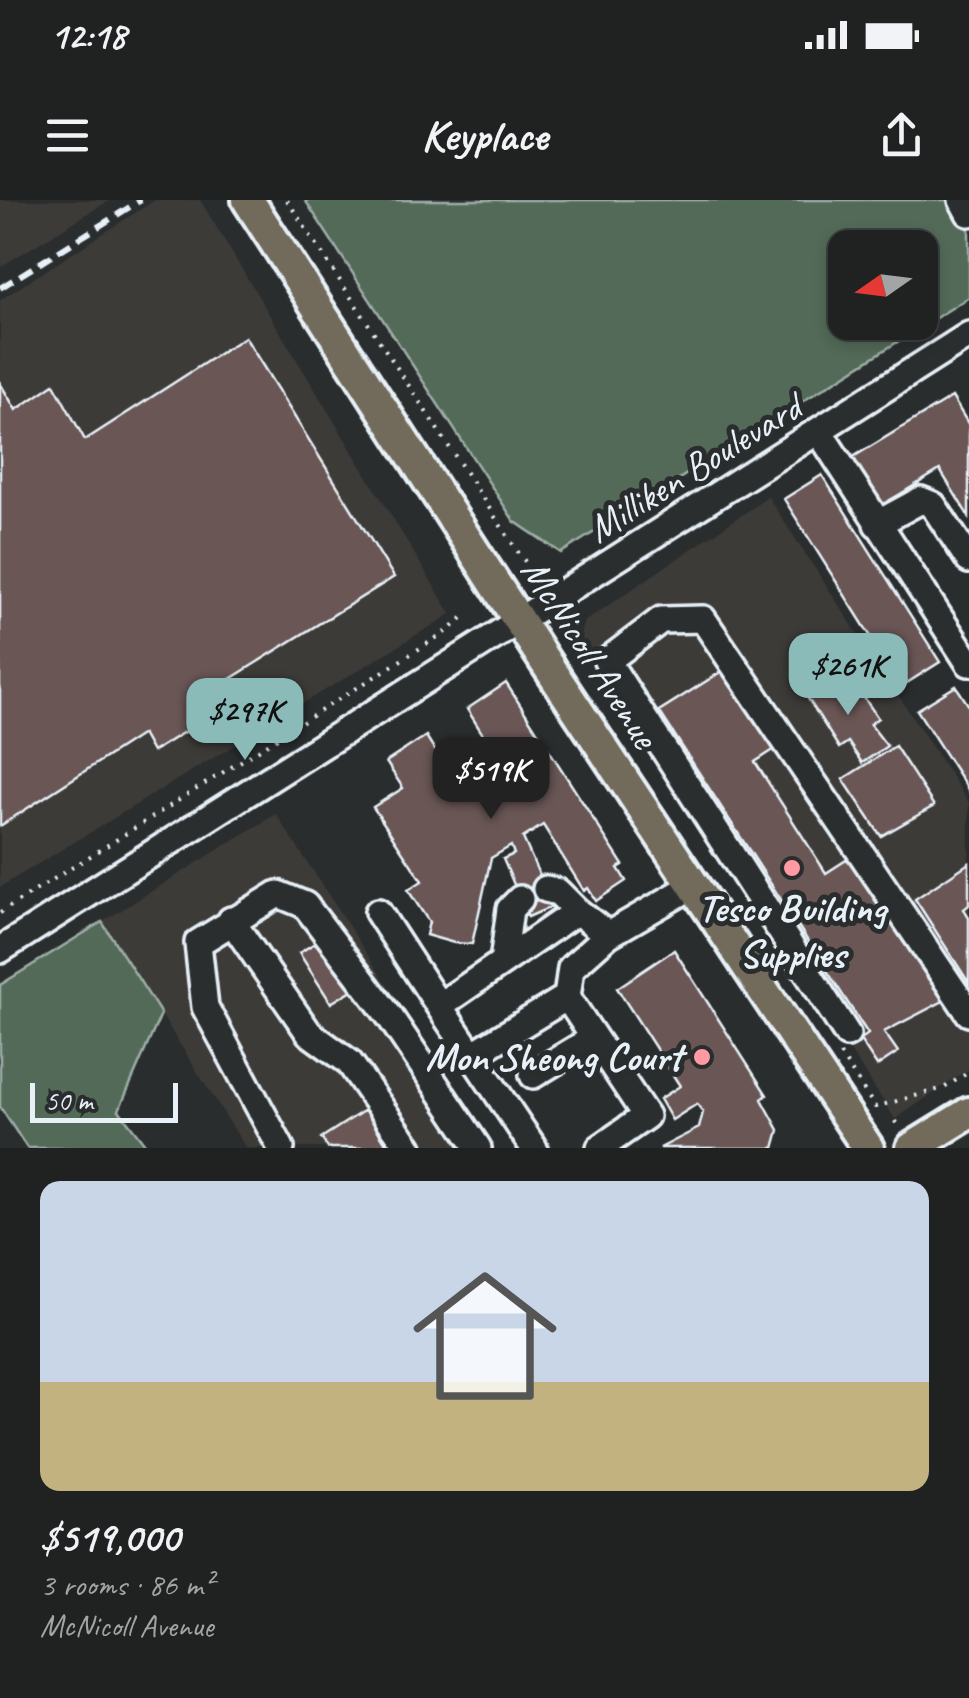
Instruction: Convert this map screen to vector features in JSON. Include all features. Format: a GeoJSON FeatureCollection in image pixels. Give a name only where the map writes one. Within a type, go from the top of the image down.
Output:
{"type":"FeatureCollection","features":[{"type":"Feature","properties":{"kind":"main road","name":"McNicoll Avenue"},"geometry":{"type":"LineString","coordinates":[[248,200],[868,1148]]}},
{"type":"Feature","properties":{"kind":"main road"},"geometry":{"type":"LineString","coordinates":[[901,1132],[969,1113]]}},
{"type":"Feature","properties":{"kind":"street"},"geometry":{"type":"LineString","coordinates":[[962,200],[969,213]]}},
{"type":"Feature","properties":{"kind":"street","name":"Milliken Boulevard"},"geometry":{"type":"LineString","coordinates":[[0,950],[969,335]]}},
{"type":"Feature","properties":{"kind":"street"},"geometry":{"type":"LineString","coordinates":[[820,433],[969,662]]}},
{"type":"Feature","properties":{"kind":"street"},"geometry":{"type":"LineString","coordinates":[[877,524],[922,500],[933,505],[969,560]]}},
{"type":"Feature","properties":{"kind":"street"},"geometry":{"type":"LineString","coordinates":[[847,1034],[608,661],[661,620],[703,619],[969,1013]]}},
{"type":"Feature","properties":{"kind":"street"},"geometry":{"type":"LineString","coordinates":[[600,1148],[646,1116],[567,996],[570,968],[608,934],[694,885]]}},
{"type":"Feature","properties":{"kind":"street"},"geometry":{"type":"LineString","coordinates":[[546,889],[558,892],[608,934]]}},
{"type":"Feature","properties":{"kind":"street"},"geometry":{"type":"LineString","coordinates":[[281,1148],[205,1006],[198,943],[278,894],[305,904],[390,1018],[478,1148]]}},
{"type":"Feature","properties":{"kind":"street"},"geometry":{"type":"LineString","coordinates":[[503,962],[510,909],[520,899]]}},
{"type":"Feature","properties":{"kind":"street"},"geometry":{"type":"LineString","coordinates":[[438,1006],[577,911]]}},
{"type":"Feature","properties":{"kind":"street"},"geometry":{"type":"LineString","coordinates":[[378,912],[534,1148]]}},
{"type":"Feature","properties":{"kind":"street"},"geometry":{"type":"LineString","coordinates":[[231,920],[310,1033],[348,1062],[409,1148]]}},
{"type":"Feature","properties":{"kind":"street"},"geometry":{"type":"LineString","coordinates":[[472,1055],[567,996]]}},
{"type":"Feature","properties":{"kind":"street"},"geometry":{"type":"LineString","coordinates":[[534,1075],[594,1038]]}},
{"type":"Feature","properties":{"kind":"path"},"geometry":{"type":"LineString","coordinates":[[287,200],[522,558],[536,570]]}},
{"type":"Feature","properties":{"kind":"path"},"geometry":{"type":"LineString","coordinates":[[0,913],[452,628],[463,617]]}},
{"type":"Feature","properties":{"kind":"path"},"geometry":{"type":"LineString","coordinates":[[875,1107],[944,1088],[969,1072]]}},
{"type":"Feature","properties":{"kind":"shaded area"},"geometry":{"type":"Polygon","coordinates":[[[0,200],[110,200],[0,267],[0,200]]]}},
{"type":"Feature","properties":{"kind":"shaded area"},"geometry":{"type":"Polygon","coordinates":[[[155,200],[200,200],[451,614],[0,887],[0,300],[155,200]]]}},
{"type":"Feature","properties":{"kind":"shaded area"},"geometry":{"type":"Polygon","coordinates":[[[768,497],[969,803],[969,1069],[895,1119],[579,637],[584,622],[768,497]]]}},
{"type":"Feature","properties":{"kind":"shaded area"},"geometry":{"type":"Polygon","coordinates":[[[276,814],[493,1148],[246,1148],[102,922],[276,814]]]}},
{"type":"Feature","properties":{"kind":"green space"},"geometry":{"type":"Polygon","coordinates":[[[305,200],[969,200],[969,297],[938,316],[938,230],[828,230],[828,340],[900,340],[561,553],[514,521],[305,200]]]}},
{"type":"Feature","properties":{"kind":"green space"},"geometry":{"type":"Polygon","coordinates":[[[102,922],[161,1014],[119,1110],[148,1148],[27,1148],[0,1107],[0,985],[102,922]]]}},
{"type":"Feature","properties":{"kind":"building"},"geometry":{"type":"Polygon","coordinates":[[[245,337],[394,577],[203,696],[213,714],[152,752],[142,734],[0,826],[0,383],[16,410],[54,384],[85,440],[245,337]]]}},
{"type":"Feature","properties":{"kind":"building"},"geometry":{"type":"Polygon","coordinates":[[[952,397],[969,425],[969,517],[940,470],[879,507],[850,459],[952,397]]]}},
{"type":"Feature","properties":{"kind":"building"},"geometry":{"type":"Polygon","coordinates":[[[822,475],[940,662],[902,686],[784,499],[822,475]]]}},
{"type":"Feature","properties":{"kind":"building","name":"Tesco Building Supplies"},"geometry":{"type":"Polygon","coordinates":[[[732,665],[783,744],[755,762],[826,873],[854,855],[947,999],[884,1032],[898,1052],[877,1066],[860,1040],[868,1034],[659,711],[732,665]]]}},
{"type":"Feature","properties":{"kind":"building"},"geometry":{"type":"Polygon","coordinates":[[[849,676],[878,718],[870,724],[887,746],[862,763],[848,742],[839,748],[807,697],[849,676]]]}},
{"type":"Feature","properties":{"kind":"building"},"geometry":{"type":"Polygon","coordinates":[[[506,683],[623,865],[618,868],[626,881],[596,901],[588,888],[584,891],[543,825],[523,838],[553,906],[528,917],[503,859],[514,854],[511,846],[491,858],[472,944],[454,943],[426,935],[429,922],[408,890],[422,881],[373,807],[403,788],[386,762],[426,736],[457,786],[499,760],[467,709],[506,683]]]}},
{"type":"Feature","properties":{"kind":"building"},"geometry":{"type":"Polygon","coordinates":[[[956,686],[969,706],[969,791],[917,710],[956,686]]]}},
{"type":"Feature","properties":{"kind":"building"},"geometry":{"type":"Polygon","coordinates":[[[895,746],[934,806],[881,836],[843,779],[895,746]]]}},
{"type":"Feature","properties":{"kind":"building"},"geometry":{"type":"Polygon","coordinates":[[[969,863],[969,905],[964,909],[969,917],[969,983],[915,899],[969,863]]]}},
{"type":"Feature","properties":{"kind":"building"},"geometry":{"type":"Polygon","coordinates":[[[323,938],[355,988],[331,1003],[299,953],[323,938]]]}},
{"type":"Feature","properties":{"kind":"building","name":"Mon Sheong Court"},"geometry":{"type":"Polygon","coordinates":[[[674,950],[767,1095],[762,1099],[779,1130],[774,1148],[660,1148],[699,1128],[703,1112],[697,1104],[672,1120],[660,1099],[680,1086],[617,988],[674,950]]]}},
{"type":"Feature","properties":{"kind":"building"},"geometry":{"type":"Polygon","coordinates":[[[365,1110],[389,1148],[328,1148],[321,1138],[365,1110]]]}},
{"type":"Feature","properties":{"kind":"railway"},"geometry":{"type":"LineString","coordinates":[[0,288],[141,200]]}},
{"type":"Feature","properties":{"kind":"place","name":"Tesco Building Supplies"},"geometry":{"type":"Point","coordinates":[792,868]}},
{"type":"Feature","properties":{"kind":"place","name":"Mon Sheong Court"},"geometry":{"type":"Point","coordinates":[702,1057]}}]}
